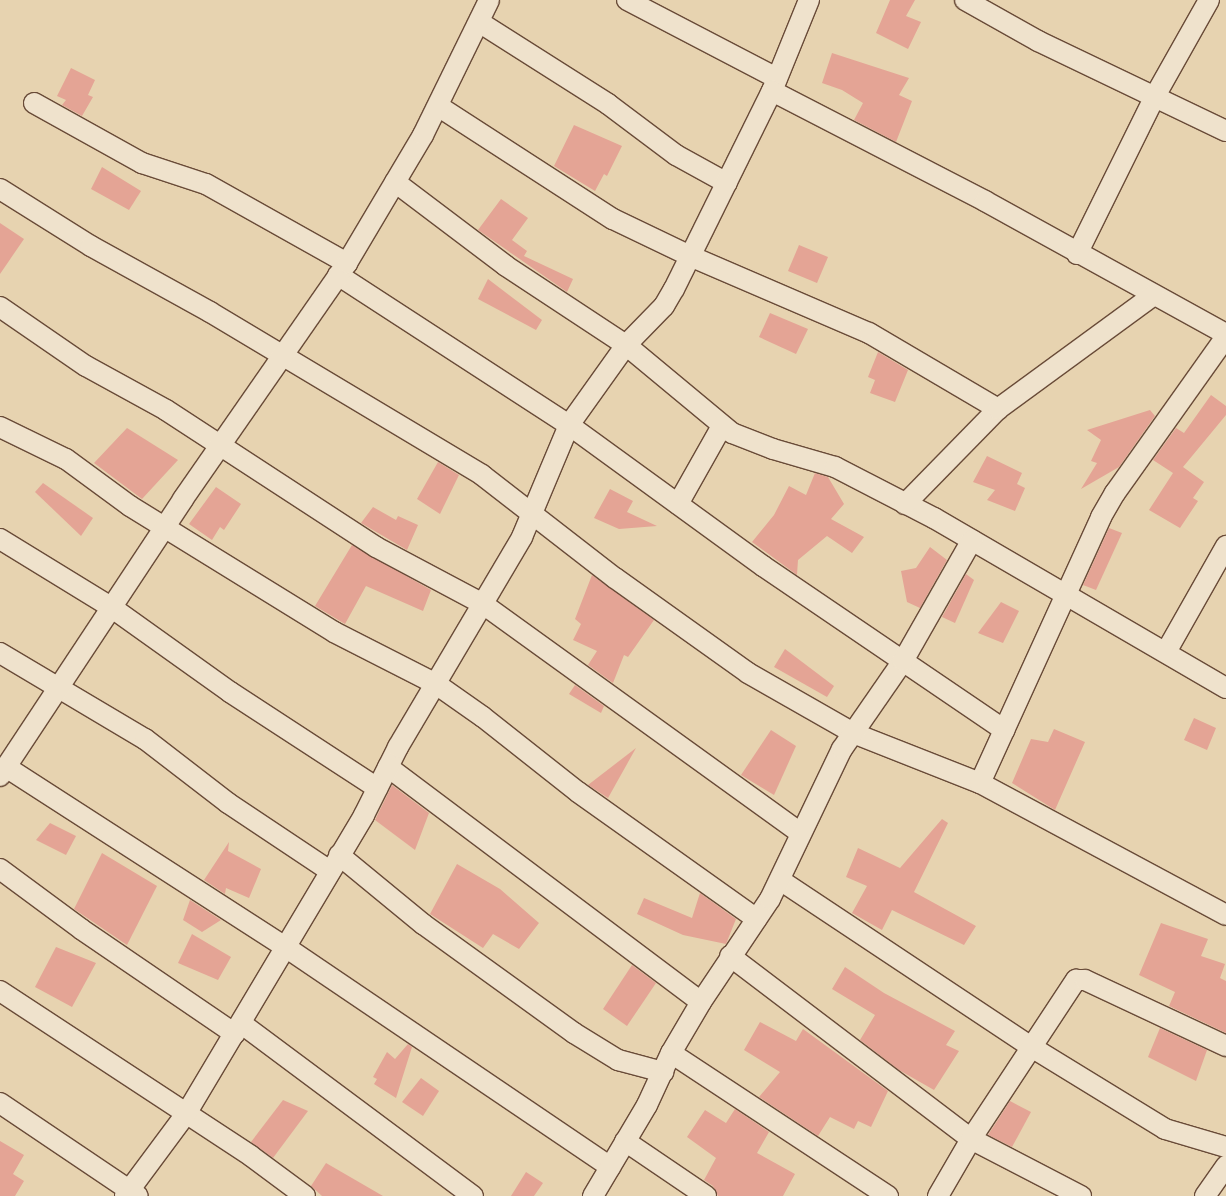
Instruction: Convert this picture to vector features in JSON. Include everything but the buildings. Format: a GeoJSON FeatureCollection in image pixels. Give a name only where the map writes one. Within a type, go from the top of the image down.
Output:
{"type":"FeatureCollection","features":[{"type":"Feature","properties":{"kind":"street"},"geometry":{"type":"LineString","coordinates":[[489,0],[438,106],[342,269],[283,358],[111,607],[3,771],[284,946],[610,1167]]}},
{"type":"Feature","properties":{"kind":"street"},"geometry":{"type":"LineString","coordinates":[[627,0],[774,85],[1226,336],[1115,493],[1089,543],[1068,595],[980,783]]}},
{"type":"Feature","properties":{"kind":"street"},"geometry":{"type":"LineString","coordinates":[[0,1103],[131,1194],[186,1114],[238,1029],[284,946],[335,863],[388,767],[522,537],[569,425],[626,345],[664,306],[727,183],[774,85],[809,0]]}},
{"type":"Feature","properties":{"kind":"street"},"geometry":{"type":"LineString","coordinates":[[965,0],[1038,41],[1226,131]]}},
{"type":"Feature","properties":{"kind":"street"},"geometry":{"type":"LineString","coordinates":[[1078,254],[1155,96],[1209,0]]}},
{"type":"Feature","properties":{"kind":"street"},"geometry":{"type":"LineString","coordinates":[[479,22],[608,104],[676,154],[727,183]]}},
{"type":"Feature","properties":{"kind":"street"},"geometry":{"type":"LineString","coordinates":[[34,103],[142,163],[206,184],[342,269],[569,425],[678,504],[1004,730]]}},
{"type":"Feature","properties":{"kind":"street"},"geometry":{"type":"LineString","coordinates":[[438,106],[583,202],[690,256],[869,332],[998,409]]}},
{"type":"Feature","properties":{"kind":"street"},"geometry":{"type":"LineString","coordinates":[[394,182],[506,266],[626,345],[722,426],[751,442],[834,467],[972,540],[1226,688]]}},
{"type":"Feature","properties":{"kind":"street"},"geometry":{"type":"LineString","coordinates":[[0,189],[444,452],[532,511],[615,578],[748,673],[852,733],[980,783],[1226,915]]}},
{"type":"Feature","properties":{"kind":"street"},"geometry":{"type":"LineString","coordinates":[[905,504],[998,409],[1154,295]]}},
{"type":"Feature","properties":{"kind":"street"},"geometry":{"type":"LineString","coordinates":[[0,307],[86,366],[222,446],[376,547],[483,604],[801,833]]}},
{"type":"Feature","properties":{"kind":"street"},"geometry":{"type":"LineString","coordinates":[[678,504],[722,426]]}},
{"type":"Feature","properties":{"kind":"street"},"geometry":{"type":"LineString","coordinates":[[0,427],[66,459],[130,506],[166,526],[334,632],[436,684],[483,717],[578,792],[757,919]]}},
{"type":"Feature","properties":{"kind":"street"},"geometry":{"type":"LineString","coordinates":[[0,539],[111,607],[230,692],[377,788]]}},
{"type":"Feature","properties":{"kind":"street"},"geometry":{"type":"LineString","coordinates":[[593,1196],[701,1002],[730,956],[757,919],[780,880],[829,772],[852,733],[903,661],[972,540]]}},
{"type":"Feature","properties":{"kind":"street"},"geometry":{"type":"LineString","coordinates":[[1166,652],[1226,546]]}},
{"type":"Feature","properties":{"kind":"street"},"geometry":{"type":"LineString","coordinates":[[0,653],[59,687],[171,757],[228,803],[335,863],[574,1032],[618,1060],[663,1072]]}},
{"type":"Feature","properties":{"kind":"street"},"geometry":{"type":"LineString","coordinates":[[388,767],[701,1002]]}},
{"type":"Feature","properties":{"kind":"street"},"geometry":{"type":"LineString","coordinates":[[0,869],[81,929],[238,1029],[473,1196]]}},
{"type":"Feature","properties":{"kind":"street"},"geometry":{"type":"LineString","coordinates":[[780,880],[1033,1048],[1165,1129],[1226,1147]]}},
{"type":"Feature","properties":{"kind":"street"},"geometry":{"type":"LineString","coordinates":[[730,956],[971,1139],[1081,1196]]}},
{"type":"Feature","properties":{"kind":"street"},"geometry":{"type":"LineString","coordinates":[[938,1196],[971,1139],[1033,1048],[1076,980],[1084,980],[1226,1046]]}},
{"type":"Feature","properties":{"kind":"street"},"geometry":{"type":"LineString","coordinates":[[0,991],[251,1156],[305,1196]]}},
{"type":"Feature","properties":{"kind":"street"},"geometry":{"type":"LineString","coordinates":[[671,1053],[888,1196]]}},
{"type":"Feature","properties":{"kind":"street"},"geometry":{"type":"LineString","coordinates":[[625,1141],[706,1196]]}},
{"type":"Feature","properties":{"kind":"street"},"geometry":{"type":"LineString","coordinates":[[1205,1196],[1226,1166]]}}]}
